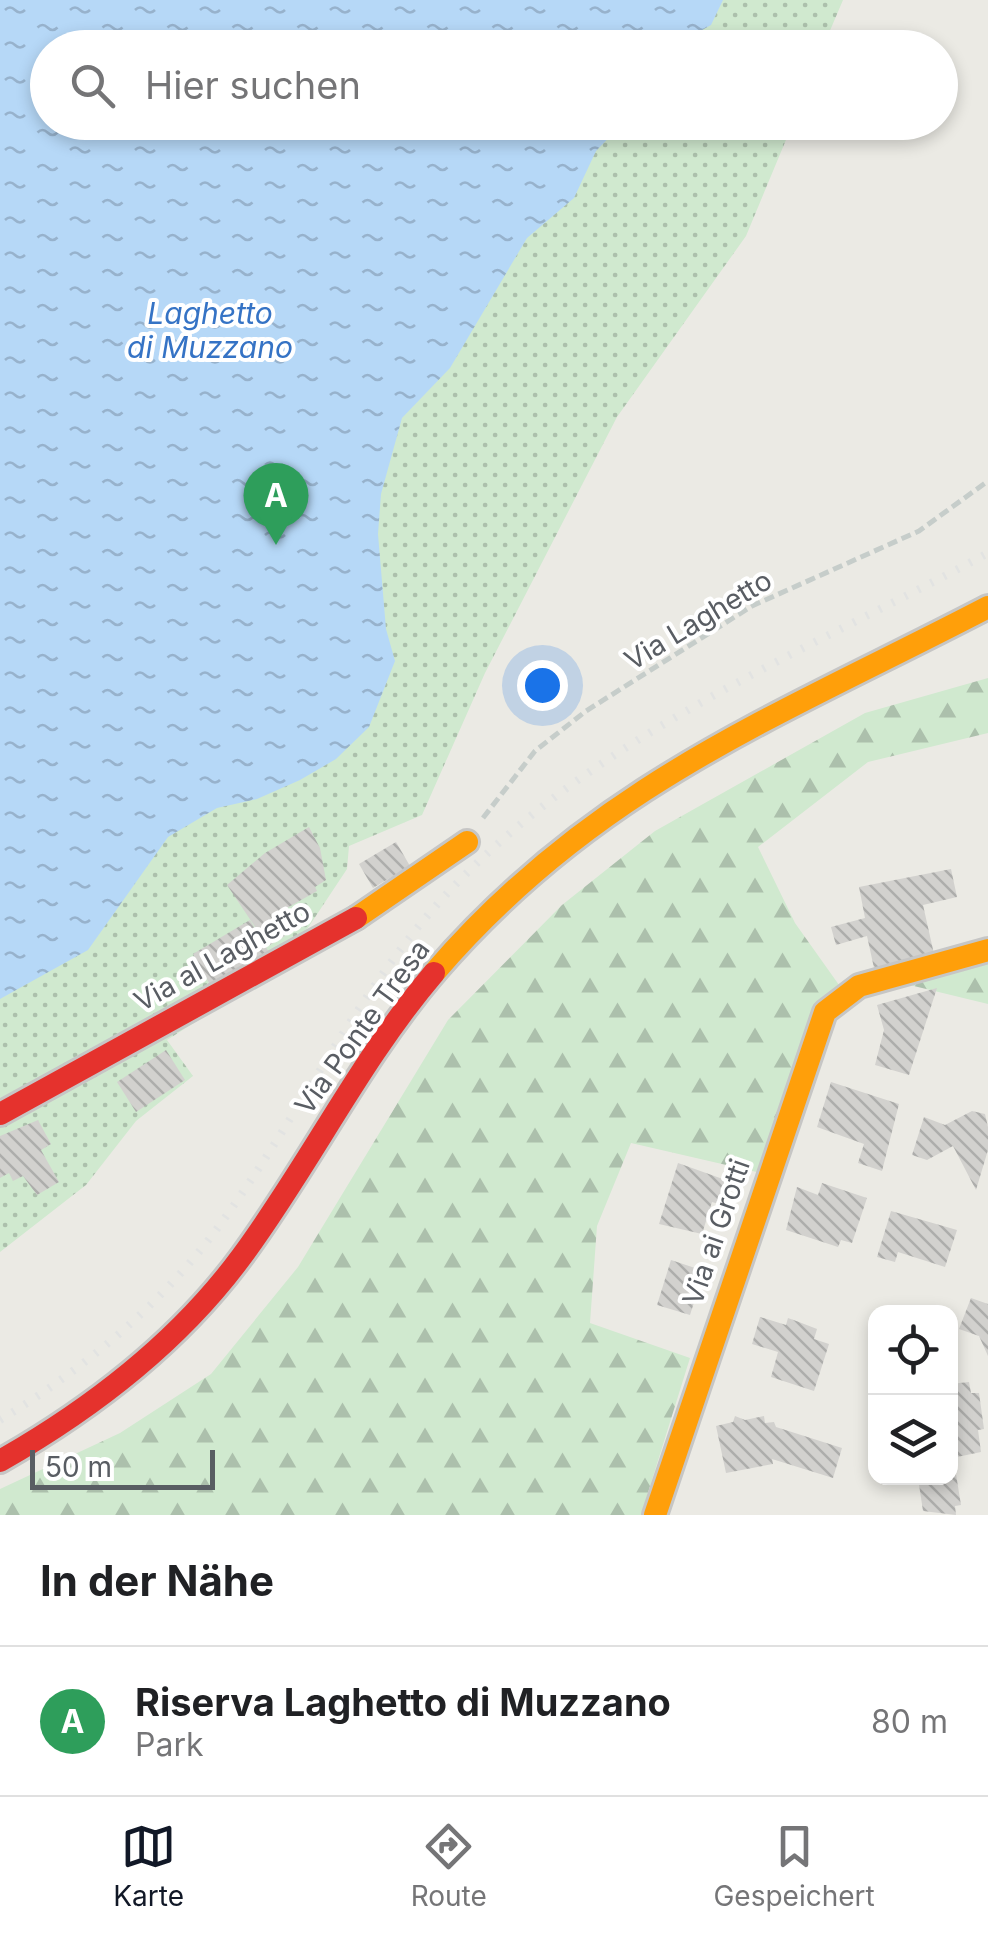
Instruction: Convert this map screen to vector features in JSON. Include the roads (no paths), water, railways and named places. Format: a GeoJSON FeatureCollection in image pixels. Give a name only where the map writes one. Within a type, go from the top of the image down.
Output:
{"type":"FeatureCollection","features":[{"type":"Feature","properties":{"kind":"main road","name":"Via Ponte Tresa"},"geometry":{"type":"LineString","coordinates":[[0,1461],[81,1412],[180,1327],[240,1258],[426,980],[553,853],[633,794],[680,766],[988,607]]}},
{"type":"Feature","properties":{"kind":"main road","name":"Via al Laghetto"},"geometry":{"type":"LineString","coordinates":[[0,1114],[368,911],[467,842]]}},
{"type":"Feature","properties":{"kind":"main road","name":"Via ai Grotti"},"geometry":{"type":"LineString","coordinates":[[655,1515],[818,1023],[834,1001],[859,986],[988,950]]}},
{"type":"Feature","properties":{"kind":"water","name":"Laghetto di Muzzano"},"geometry":{"type":"Polygon","coordinates":[[[0,0],[723,0],[711,25],[702,30],[30,30],[30,140],[607,140],[596,151],[574,198],[527,238],[450,368],[402,418],[381,494],[378,534],[386,629],[395,661],[369,727],[336,759],[300,780],[257,799],[217,808],[168,837],[88,950],[0,999],[0,0]]]}},
{"type":"Feature","properties":{"kind":"railway"},"geometry":{"type":"LineString","coordinates":[[0,1420],[94,1355],[176,1278],[253,1177],[391,962],[457,883],[515,829],[576,781],[709,698],[988,553]]}},
{"type":"Feature","properties":{"kind":"place","name":"Riserva Laghetto di Muzzano"},"geometry":{"type":"Point","coordinates":[276,545]}}]}
